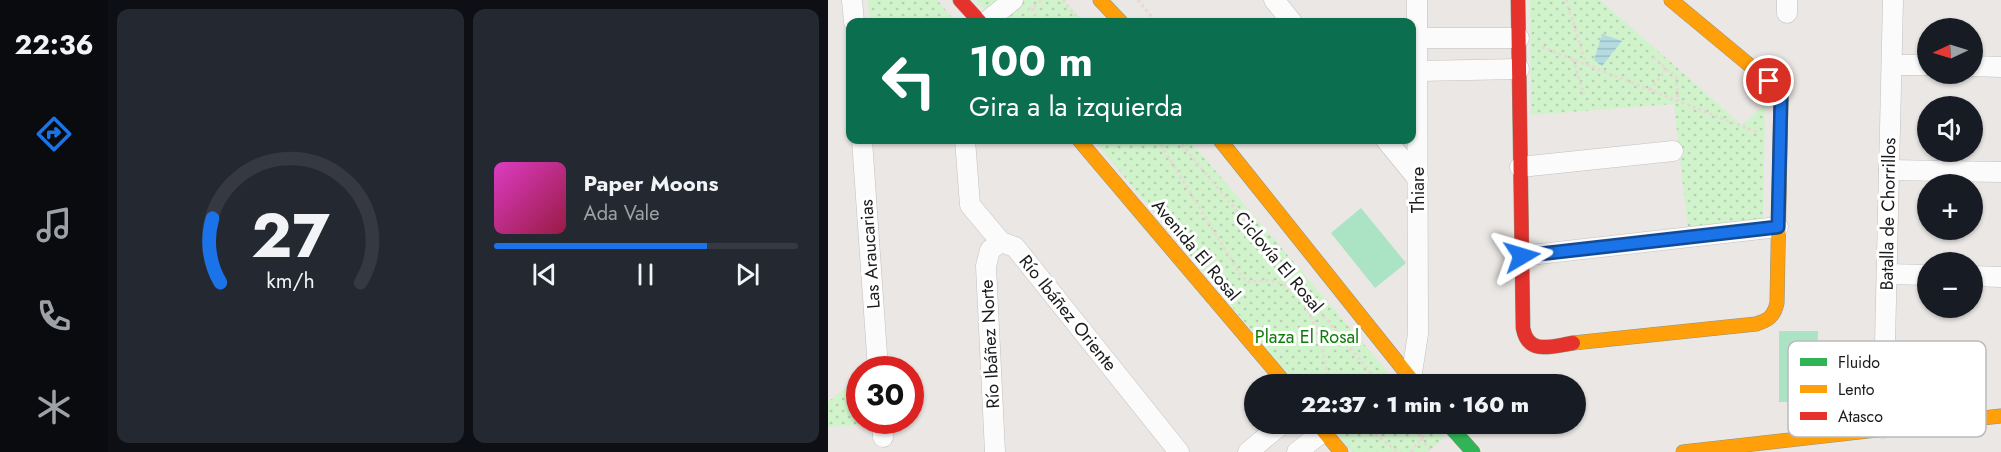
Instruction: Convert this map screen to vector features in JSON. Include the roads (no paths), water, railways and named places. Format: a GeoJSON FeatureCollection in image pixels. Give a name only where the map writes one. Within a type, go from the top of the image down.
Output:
{"type":"FeatureCollection","features":[{"type":"Feature","properties":{"kind":"street"},"geometry":{"type":"LineString","coordinates":[[852,0],[854,18]]}},
{"type":"Feature","properties":{"kind":"street"},"geometry":{"type":"LineString","coordinates":[[960,0],[976,18]]}},
{"type":"Feature","properties":{"kind":"street"},"geometry":{"type":"LineString","coordinates":[[991,18],[1013,0]]}},
{"type":"Feature","properties":{"kind":"street"},"geometry":{"type":"LineString","coordinates":[[1101,0],[1117,18]]}},
{"type":"Feature","properties":{"kind":"street"},"geometry":{"type":"LineString","coordinates":[[1274,0],[1289,18]]}},
{"type":"Feature","properties":{"kind":"street"},"geometry":{"type":"LineString","coordinates":[[1518,0],[1523,328],[1525,339],[1530,345],[1538,347],[1756,324],[1774,315],[1777,303],[1781,97],[1777,88],[1671,0]]}},
{"type":"Feature","properties":{"kind":"street","name":"Batalla de Chorrillos"},"geometry":{"type":"LineString","coordinates":[[1885,341],[1893,0]]}},
{"type":"Feature","properties":{"kind":"street","name":"Thiare"},"geometry":{"type":"LineString","coordinates":[[1414,374],[1418,334],[1419,71],[1415,3]]}},
{"type":"Feature","properties":{"kind":"street"},"geometry":{"type":"LineString","coordinates":[[1418,38],[1519,38]]}},
{"type":"Feature","properties":{"kind":"street"},"geometry":{"type":"LineString","coordinates":[[1892,65],[1917,65]]}},
{"type":"Feature","properties":{"kind":"street"},"geometry":{"type":"LineString","coordinates":[[1983,66],[2001,67]]}},
{"type":"Feature","properties":{"kind":"street"},"geometry":{"type":"LineString","coordinates":[[1419,71],[1519,69]]}},
{"type":"Feature","properties":{"kind":"street","name":"Las Araucarias"},"geometry":{"type":"LineString","coordinates":[[862,144],[878,356]]}},
{"type":"Feature","properties":{"kind":"street","name":"Río Ibáñez Oriente"},"geometry":{"type":"LineString","coordinates":[[965,144],[970,205],[1000,242],[1016,247],[1179,452]]}},
{"type":"Feature","properties":{"kind":"street","name":"Avenida El Rosal"},"geometry":{"type":"LineString","coordinates":[[1082,144],[1278,374]]}},
{"type":"Feature","properties":{"kind":"street"},"geometry":{"type":"LineString","coordinates":[[1223,144],[1407,374]]}},
{"type":"Feature","properties":{"kind":"street"},"geometry":{"type":"LineString","coordinates":[[1389,144],[1418,179]]}},
{"type":"Feature","properties":{"kind":"street"},"geometry":{"type":"LineString","coordinates":[[1520,167],[1673,151]]}},
{"type":"Feature","properties":{"kind":"street"},"geometry":{"type":"LineString","coordinates":[[1890,170],[2001,172]]}},
{"type":"Feature","properties":{"kind":"street"},"geometry":{"type":"LineString","coordinates":[[1522,256],[1778,227]]}},
{"type":"Feature","properties":{"kind":"street","name":"Río Ibáñez Norte"},"geometry":{"type":"LineString","coordinates":[[995,452],[986,266],[990,250],[1000,242]]}},
{"type":"Feature","properties":{"kind":"street"},"geometry":{"type":"LineString","coordinates":[[1887,274],[1917,275]]}},
{"type":"Feature","properties":{"kind":"street"},"geometry":{"type":"LineString","coordinates":[[1983,276],[2001,277]]}},
{"type":"Feature","properties":{"kind":"street"},"geometry":{"type":"LineString","coordinates":[[1986,418],[2001,416]]}},
{"type":"Feature","properties":{"kind":"street"},"geometry":{"type":"LineString","coordinates":[[1248,452],[1270,434]]}},
{"type":"Feature","properties":{"kind":"street"},"geometry":{"type":"LineString","coordinates":[[1297,452],[1314,434]]}},
{"type":"Feature","properties":{"kind":"street"},"geometry":{"type":"LineString","coordinates":[[1327,434],[1341,452]]}},
{"type":"Feature","properties":{"kind":"street"},"geometry":{"type":"LineString","coordinates":[[1452,434],[1456,441],[1473,452]]}},
{"type":"Feature","properties":{"kind":"street"},"geometry":{"type":"LineString","coordinates":[[1683,452],[1808,437]]}},
{"type":"Feature","properties":{"kind":"water"},"geometry":{"type":"Polygon","coordinates":[[[1602,34],[1622,41],[1602,66],[1594,60],[1602,34]]]}},
{"type":"Feature","properties":{"kind":"park label","name":"Plaza El Rosal"},"geometry":{"type":"Point","coordinates":[1307,337]}}]}
